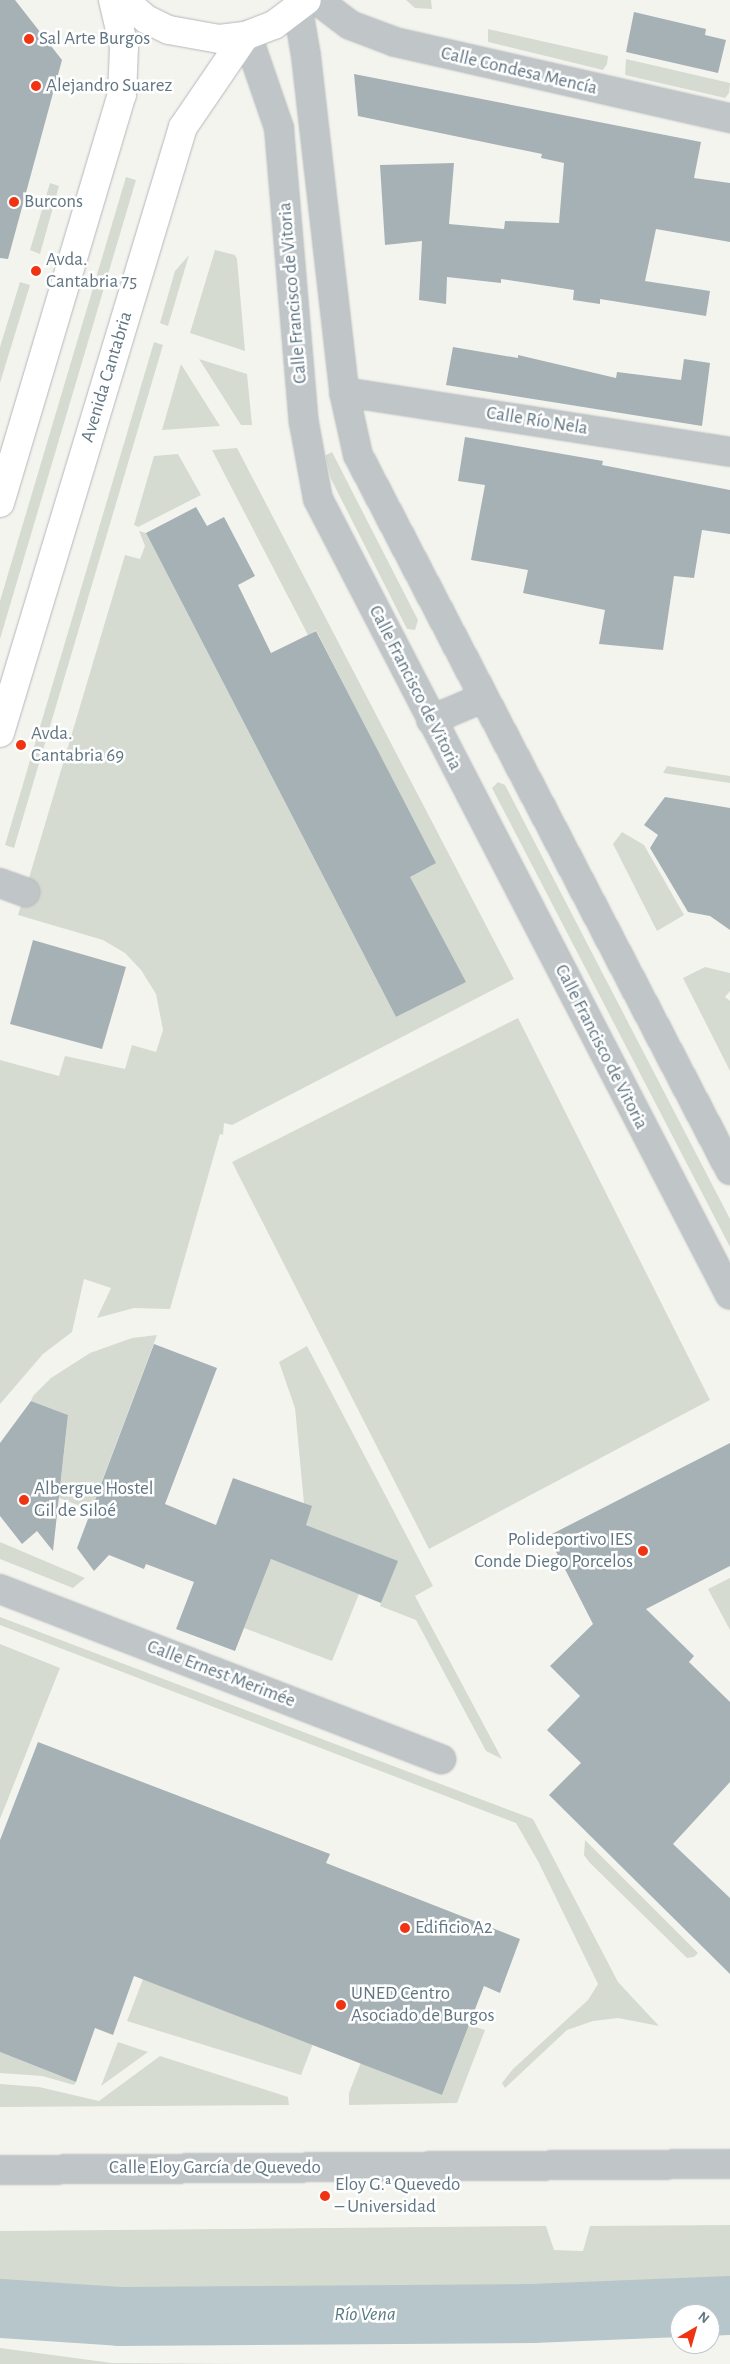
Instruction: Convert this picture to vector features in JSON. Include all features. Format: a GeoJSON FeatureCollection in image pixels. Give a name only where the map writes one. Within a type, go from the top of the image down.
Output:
{"type":"FeatureCollection","features":[{"type":"Feature","properties":{"kind":"main road"},"geometry":{"type":"LineString","coordinates":[[0,503],[122,95],[124,47],[114,0]]}},
{"type":"Feature","properties":{"kind":"main road"},"geometry":{"type":"LineString","coordinates":[[124,0],[146,19],[169,30],[219,40],[246,36],[274,25],[307,3]]}},
{"type":"Feature","properties":{"kind":"main road","name":"Avenida Cantabria"},"geometry":{"type":"LineString","coordinates":[[0,733],[182,127],[246,36]]}},
{"type":"Feature","properties":{"kind":"street","name":"Calle Francisco de Vitoria"},"geometry":{"type":"LineString","coordinates":[[307,3],[306,56],[344,392],[358,455],[730,1170]]}},
{"type":"Feature","properties":{"kind":"street","name":"Calle Condesa Mencía"},"geometry":{"type":"LineString","coordinates":[[307,3],[350,25],[395,42],[730,118]]}},
{"type":"Feature","properties":{"kind":"street","name":"Calle Francisco de Vitoria"},"geometry":{"type":"LineString","coordinates":[[246,36],[279,128],[304,423],[318,499],[730,1295]]}},
{"type":"Feature","properties":{"kind":"street","name":"Calle Río Nela"},"geometry":{"type":"LineString","coordinates":[[344,392],[730,452]]}},
{"type":"Feature","properties":{"kind":"street"},"geometry":{"type":"LineString","coordinates":[[431,720],[483,698]]}},
{"type":"Feature","properties":{"kind":"street"},"geometry":{"type":"LineString","coordinates":[[0,883],[25,892]]}},
{"type":"Feature","properties":{"kind":"street","name":"Calle Ernest Merimée"},"geometry":{"type":"LineString","coordinates":[[0,1589],[441,1759]]}},
{"type":"Feature","properties":{"kind":"street","name":"Calle Eloy García de Quevedo"},"geometry":{"type":"LineString","coordinates":[[0,2170],[730,2164]]}},
{"type":"Feature","properties":{"kind":"shaded area"},"geometry":{"type":"Polygon","coordinates":[[[406,0],[431,0],[432,9],[415,8],[406,0]]]}},
{"type":"Feature","properties":{"kind":"shaded area"},"geometry":{"type":"Polygon","coordinates":[[[488,29],[608,56],[607,64],[603,70],[488,42],[488,29]]]}},
{"type":"Feature","properties":{"kind":"shaded area"},"geometry":{"type":"Polygon","coordinates":[[[626,59],[730,83],[729,93],[725,98],[625,75],[626,59]]]}},
{"type":"Feature","properties":{"kind":"shaded area"},"geometry":{"type":"Polygon","coordinates":[[[126,177],[136,180],[0,639],[0,601],[126,177]]]}},
{"type":"Feature","properties":{"kind":"shaded area"},"geometry":{"type":"Polygon","coordinates":[[[50,183],[59,186],[40,254],[30,250],[50,183]]]}},
{"type":"Feature","properties":{"kind":"shaded area"},"geometry":{"type":"Polygon","coordinates":[[[215,250],[235,255],[237,259],[245,351],[190,333],[215,250]]]}},
{"type":"Feature","properties":{"kind":"shaded area"},"geometry":{"type":"Polygon","coordinates":[[[189,255],[168,326],[160,323],[175,271],[189,255]]]}},
{"type":"Feature","properties":{"kind":"shaded area"},"geometry":{"type":"Polygon","coordinates":[[[20,282],[30,285],[0,383],[0,347],[20,282]]]}},
{"type":"Feature","properties":{"kind":"shaded area"},"geometry":{"type":"Polygon","coordinates":[[[154,342],[163,345],[14,848],[5,845],[154,342]]]}},
{"type":"Feature","properties":{"kind":"shaded area"},"geometry":{"type":"Polygon","coordinates":[[[199,359],[247,374],[252,425],[241,425],[199,359]]]}},
{"type":"Feature","properties":{"kind":"shaded area"},"geometry":{"type":"Polygon","coordinates":[[[181,364],[220,426],[162,430],[181,364]]]}},
{"type":"Feature","properties":{"kind":"shaded area"},"geometry":{"type":"Polygon","coordinates":[[[237,448],[514,979],[232,1125],[224,1123],[223,1135],[220,1134],[170,1309],[134,1308],[97,1318],[111,1288],[84,1279],[72,1332],[43,1354],[0,1404],[0,1060],[59,1076],[65,1056],[125,1069],[132,1045],[156,1052],[163,1030],[156,994],[141,970],[125,953],[103,940],[18,915],[125,555],[140,559],[145,546],[139,531],[146,533],[396,1017],[448,991],[407,913],[395,785],[316,630],[308,635],[212,450],[237,448]]]}},
{"type":"Feature","properties":{"kind":"shaded area"},"geometry":{"type":"Polygon","coordinates":[[[332,452],[418,620],[415,630],[407,629],[331,479],[326,455],[332,452]]]}},
{"type":"Feature","properties":{"kind":"shaded area"},"geometry":{"type":"Polygon","coordinates":[[[178,454],[201,495],[138,527],[134,525],[154,456],[178,454]]]}},
{"type":"Feature","properties":{"kind":"shaded area"},"geometry":{"type":"Polygon","coordinates":[[[667,766],[730,776],[730,783],[663,773],[667,766]]]}},
{"type":"Feature","properties":{"kind":"shaded area"},"geometry":{"type":"Polygon","coordinates":[[[498,782],[505,785],[730,1219],[730,1247],[492,788],[498,782]]]}},
{"type":"Feature","properties":{"kind":"shaded area"},"geometry":{"type":"Polygon","coordinates":[[[622,832],[644,845],[684,915],[657,931],[613,844],[622,832]]]}},
{"type":"Feature","properties":{"kind":"shaded area"},"geometry":{"type":"Polygon","coordinates":[[[705,967],[730,973],[730,991],[725,997],[730,1001],[730,1071],[683,978],[705,967]]]}},
{"type":"Feature","properties":{"kind":"shaded area"},"geometry":{"type":"Polygon","coordinates":[[[518,1018],[710,1400],[429,1549],[232,1162],[518,1018]]]}},
{"type":"Feature","properties":{"kind":"shaded area"},"geometry":{"type":"Polygon","coordinates":[[[157,1335],[91,1510],[59,1498],[68,1415],[31,1401],[33,1396],[51,1378],[90,1353],[132,1338],[157,1335]]]}},
{"type":"Feature","properties":{"kind":"shaded area"},"geometry":{"type":"Polygon","coordinates":[[[307,1346],[433,1586],[415,1596],[502,1759],[486,1751],[416,1620],[380,1606],[397,1561],[306,1525],[295,1408],[279,1362],[307,1346]]]}},
{"type":"Feature","properties":{"kind":"shaded area"},"geometry":{"type":"Polygon","coordinates":[[[0,1542],[85,1578],[73,1588],[0,1559],[0,1542]]]}},
{"type":"Feature","properties":{"kind":"shaded area"},"geometry":{"type":"Polygon","coordinates":[[[271,1559],[359,1594],[332,1661],[244,1628],[271,1559]]]}},
{"type":"Feature","properties":{"kind":"shaded area"},"geometry":{"type":"Polygon","coordinates":[[[730,1578],[730,1630],[708,1589],[730,1578]]]}},
{"type":"Feature","properties":{"kind":"shaded area"},"geometry":{"type":"Polygon","coordinates":[[[0,1617],[533,1819],[618,1982],[659,2026],[618,2018],[593,2021],[567,2030],[505,2088],[502,2083],[513,2069],[588,2000],[598,1984],[539,1863],[516,1823],[0,1625],[0,1617]]]}},
{"type":"Feature","properties":{"kind":"shaded area"},"geometry":{"type":"Polygon","coordinates":[[[0,1644],[60,1668],[0,1819],[0,1644]]]}},
{"type":"Feature","properties":{"kind":"shaded area"},"geometry":{"type":"Polygon","coordinates":[[[585,1840],[698,1953],[694,1957],[687,1958],[589,1862],[584,1855],[585,1840]]]}},
{"type":"Feature","properties":{"kind":"shaded area"},"geometry":{"type":"Polygon","coordinates":[[[143,1979],[313,2044],[301,2075],[127,2021],[143,1979]]]}},
{"type":"Feature","properties":{"kind":"shaded area"},"geometry":{"type":"Polygon","coordinates":[[[469,2025],[485,2030],[457,2103],[349,2105],[349,2093],[361,2062],[442,2095],[469,2025]]]}},
{"type":"Feature","properties":{"kind":"shaded area"},"geometry":{"type":"Polygon","coordinates":[[[118,2042],[148,2052],[101,2086],[118,2042]]]}},
{"type":"Feature","properties":{"kind":"shaded area"},"geometry":{"type":"Polygon","coordinates":[[[0,2052],[76,2082],[74,2085],[42,2076],[0,2073],[0,2052]]]}},
{"type":"Feature","properties":{"kind":"shaded area"},"geometry":{"type":"Polygon","coordinates":[[[160,2056],[288,2097],[289,2105],[0,2107],[0,2084],[39,2087],[99,2101],[160,2056]]]}},
{"type":"Feature","properties":{"kind":"shaded area"},"geometry":{"type":"Polygon","coordinates":[[[730,2225],[730,2287],[0,2291],[0,2231],[546,2226],[554,2250],[583,2251],[590,2226],[730,2225]]]}},
{"type":"Feature","properties":{"kind":"shaded area"},"geometry":{"type":"Polygon","coordinates":[[[0,2348],[112,2363],[248,2364],[0,2364],[0,2348]]]}},
{"type":"Feature","properties":{"kind":"building"},"geometry":{"type":"Polygon","coordinates":[[[0,0],[15,0],[62,60],[8,259],[0,258],[0,0]]]}},
{"type":"Feature","properties":{"kind":"building"},"geometry":{"type":"Polygon","coordinates":[[[634,12],[706,29],[705,35],[726,40],[718,73],[626,52],[634,12]]]}},
{"type":"Feature","properties":{"kind":"building"},"geometry":{"type":"Polygon","coordinates":[[[354,74],[701,142],[694,178],[730,183],[730,242],[656,229],[645,281],[710,291],[706,316],[600,299],[600,304],[573,300],[574,290],[501,279],[501,283],[447,277],[446,304],[419,300],[422,241],[385,245],[380,165],[454,163],[449,224],[504,229],[505,221],[559,223],[564,163],[541,158],[542,154],[358,116],[354,74]]]}},
{"type":"Feature","properties":{"kind":"building"},"geometry":{"type":"Polygon","coordinates":[[[453,347],[518,358],[518,355],[616,378],[617,372],[681,380],[684,359],[710,363],[702,426],[446,385],[453,347]]]}},
{"type":"Feature","properties":{"kind":"building"},"geometry":{"type":"Polygon","coordinates":[[[465,437],[603,461],[602,465],[730,490],[730,534],[702,530],[694,578],[674,576],[663,650],[599,644],[605,610],[523,593],[528,570],[471,560],[485,485],[458,481],[465,437]]]}},
{"type":"Feature","properties":{"kind":"building"},"geometry":{"type":"Polygon","coordinates":[[[196,507],[207,526],[224,517],[255,576],[238,585],[271,653],[316,631],[436,863],[410,877],[466,982],[396,1017],[146,533],[196,507]]]}},
{"type":"Feature","properties":{"kind":"building"},"geometry":{"type":"Polygon","coordinates":[[[665,797],[730,808],[730,930],[710,916],[688,912],[650,848],[658,835],[644,825],[665,797]]]}},
{"type":"Feature","properties":{"kind":"building"},"geometry":{"type":"Polygon","coordinates":[[[33,940],[126,967],[102,1049],[10,1024],[33,940]]]}},
{"type":"Feature","properties":{"kind":"building"},"geometry":{"type":"Polygon","coordinates":[[[154,1344],[217,1368],[165,1504],[216,1525],[233,1478],[312,1506],[306,1525],[398,1561],[381,1603],[271,1559],[235,1651],[176,1629],[194,1582],[146,1564],[144,1569],[109,1555],[94,1571],[77,1548],[154,1344]]]}},
{"type":"Feature","properties":{"kind":"building"},"geometry":{"type":"Polygon","coordinates":[[[31,1401],[68,1415],[53,1551],[37,1531],[22,1544],[0,1516],[0,1443],[31,1401]]]}},
{"type":"Feature","properties":{"kind":"building"},"geometry":{"type":"Polygon","coordinates":[[[730,1443],[730,1566],[646,1609],[694,1656],[689,1662],[730,1702],[730,1782],[673,1844],[730,1898],[730,1974],[549,1795],[581,1763],[547,1730],[580,1696],[550,1666],[593,1624],[548,1536],[730,1443]]]}},
{"type":"Feature","properties":{"kind":"building"},"geometry":{"type":"Polygon","coordinates":[[[38,1742],[330,1854],[326,1863],[520,1939],[500,1993],[484,1986],[442,2095],[134,1976],[113,2035],[95,2028],[76,2082],[0,2052],[0,1840],[38,1742]]]}},
{"type":"Feature","properties":{"kind":"waterway","name":"Río Vena"},"geometry":{"type":"LineString","coordinates":[[0,2308],[119,2316],[532,2313],[730,2305]]}},
{"type":"Feature","properties":{"kind":"place","name":"Sal Arte Burgos"},"geometry":{"type":"Point","coordinates":[29,39]}},
{"type":"Feature","properties":{"kind":"place","name":"Alejandro Suarez"},"geometry":{"type":"Point","coordinates":[36,86]}},
{"type":"Feature","properties":{"kind":"place","name":"Burcons"},"geometry":{"type":"Point","coordinates":[14,202]}},
{"type":"Feature","properties":{"kind":"place","name":"Avda. Cantabria 75"},"geometry":{"type":"Point","coordinates":[36,271]}},
{"type":"Feature","properties":{"kind":"place","name":"Avda. Cantabria 69"},"geometry":{"type":"Point","coordinates":[21,745]}},
{"type":"Feature","properties":{"kind":"place","name":"Albergue Hostel Gil de Siloé"},"geometry":{"type":"Point","coordinates":[24,1500]}},
{"type":"Feature","properties":{"kind":"place","name":"Polideportivo IES Conde Diego Porcelos"},"geometry":{"type":"Point","coordinates":[643,1551]}},
{"type":"Feature","properties":{"kind":"place","name":"Edificio A2"},"geometry":{"type":"Point","coordinates":[405,1928]}},
{"type":"Feature","properties":{"kind":"place","name":"UNED Centro Asociado de Burgos"},"geometry":{"type":"Point","coordinates":[341,2005]}},
{"type":"Feature","properties":{"kind":"place","name":"Eloy G.ª Quevedo – Universidad"},"geometry":{"type":"Point","coordinates":[325,2196]}}]}
